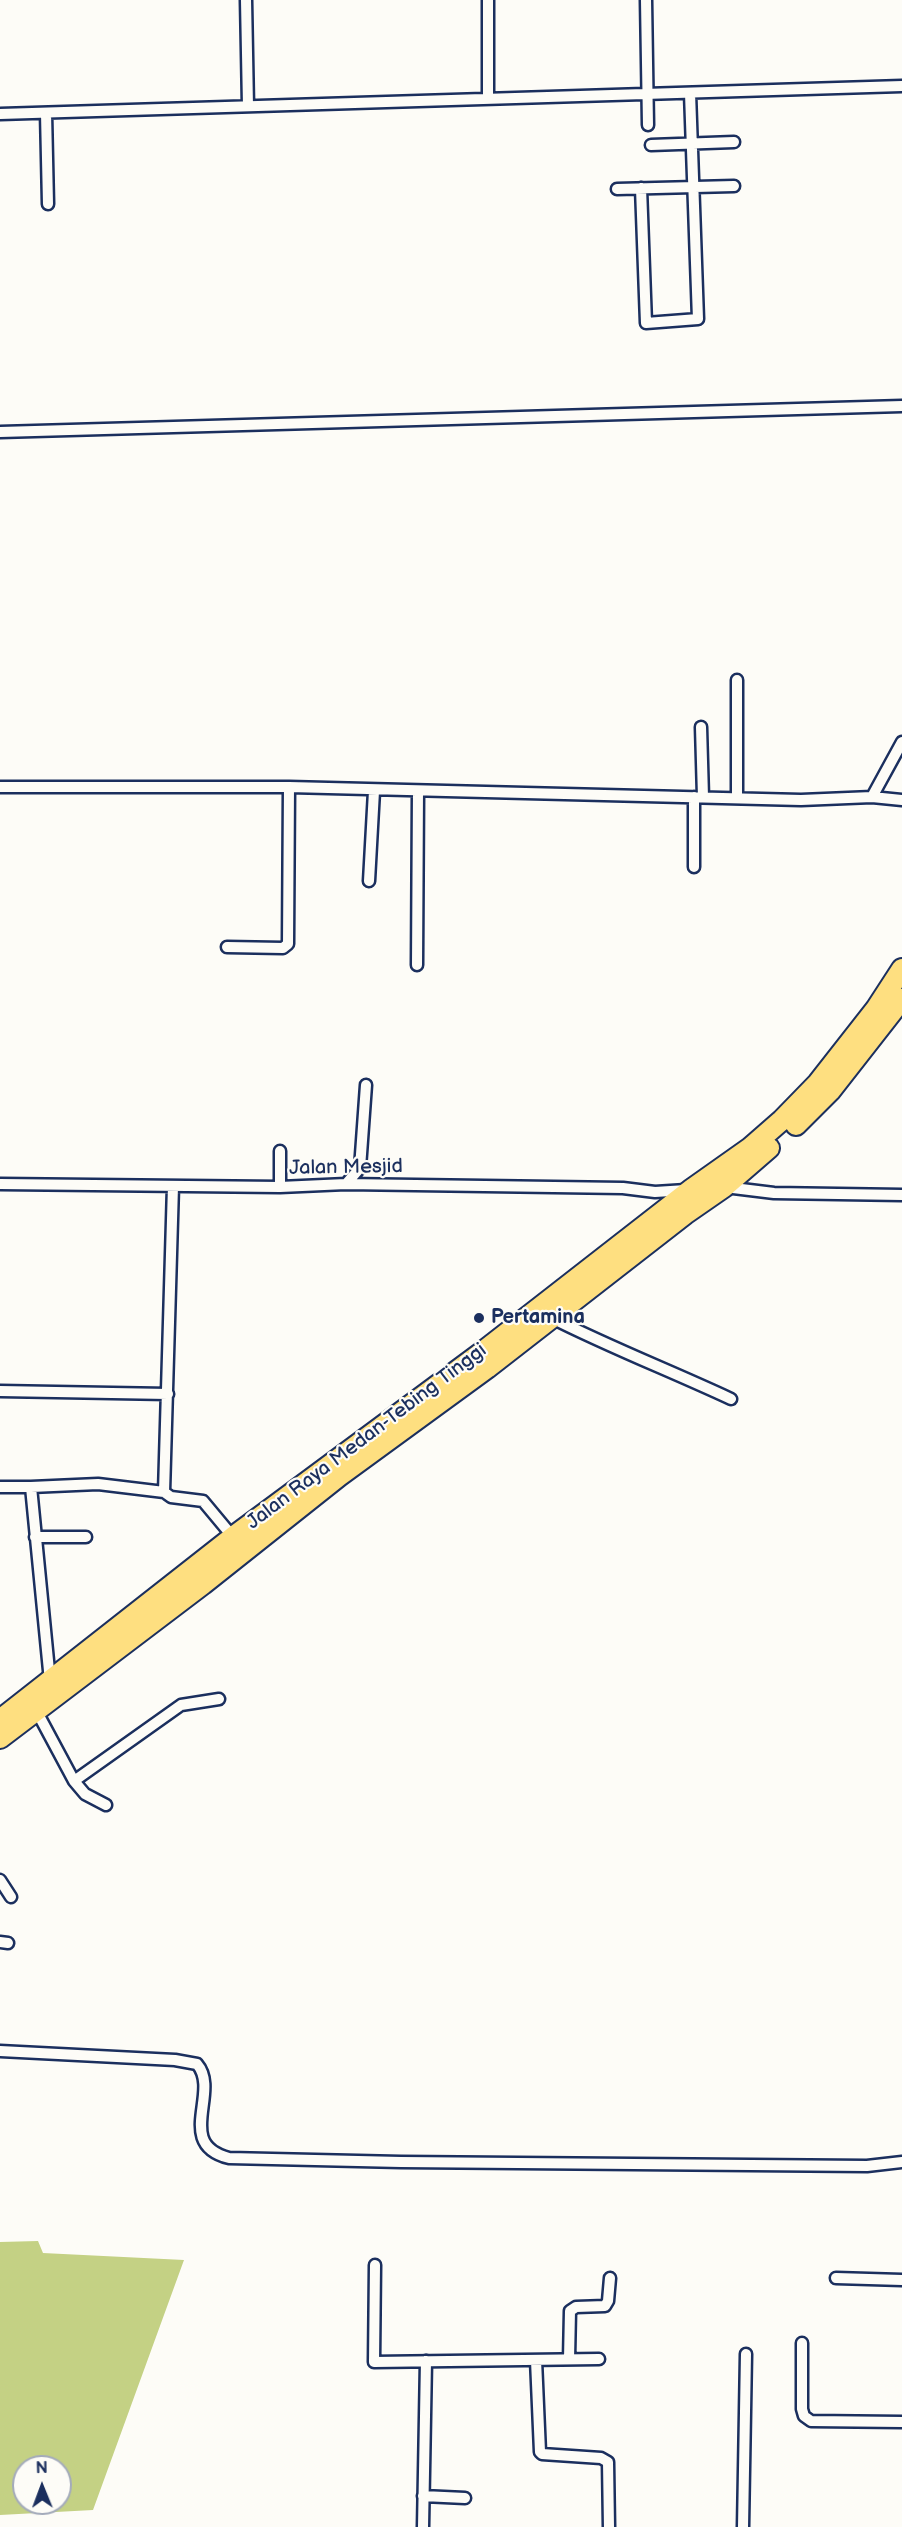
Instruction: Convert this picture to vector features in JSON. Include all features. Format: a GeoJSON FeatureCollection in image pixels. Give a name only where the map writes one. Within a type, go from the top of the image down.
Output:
{"type":"FeatureCollection","features":[{"type":"Feature","properties":{"kind":"highway","name":"Jalan Raya Medan-Tebing Tinggi"},"geometry":{"type":"LineString","coordinates":[[0,1738],[193,1581],[233,1537],[484,1351],[692,1189],[750,1148],[782,1120],[818,1083],[876,1009],[902,969]]}},
{"type":"Feature","properties":{"kind":"highway","name":"Jalan Raya Medan-Tebing Tinggi"},"geometry":{"type":"LineString","coordinates":[[0,1720],[50,1681],[462,1387],[550,1317],[724,1186],[794,1127],[830,1091],[902,999]]}},
{"type":"Feature","properties":{"kind":"street"},"geometry":{"type":"LineString","coordinates":[[246,0],[248,106]]}},
{"type":"Feature","properties":{"kind":"street"},"geometry":{"type":"LineString","coordinates":[[488,0],[488,99]]}},
{"type":"Feature","properties":{"kind":"street"},"geometry":{"type":"LineString","coordinates":[[646,0],[648,125]]}},
{"type":"Feature","properties":{"kind":"street"},"geometry":{"type":"LineString","coordinates":[[0,114],[902,86]]}},
{"type":"Feature","properties":{"kind":"street"},"geometry":{"type":"LineString","coordinates":[[641,188],[646,323],[698,319],[690,93]]}},
{"type":"Feature","properties":{"kind":"street"},"geometry":{"type":"LineString","coordinates":[[46,113],[48,204]]}},
{"type":"Feature","properties":{"kind":"street"},"geometry":{"type":"LineString","coordinates":[[651,145],[734,142]]}},
{"type":"Feature","properties":{"kind":"street"},"geometry":{"type":"LineString","coordinates":[[617,189],[734,186]]}},
{"type":"Feature","properties":{"kind":"street"},"geometry":{"type":"LineString","coordinates":[[0,432],[902,406]]}},
{"type":"Feature","properties":{"kind":"street"},"geometry":{"type":"LineString","coordinates":[[737,680],[737,798]]}},
{"type":"Feature","properties":{"kind":"street"},"geometry":{"type":"LineString","coordinates":[[694,867],[701,727]]}},
{"type":"Feature","properties":{"kind":"street"},"geometry":{"type":"LineString","coordinates":[[872,797],[902,742]]}},
{"type":"Feature","properties":{"kind":"street"},"geometry":{"type":"LineString","coordinates":[[0,786],[289,787],[374,791],[839,800],[872,797],[902,800]]}},
{"type":"Feature","properties":{"kind":"street"},"geometry":{"type":"LineString","coordinates":[[227,947],[283,948],[288,944],[289,787]]}},
{"type":"Feature","properties":{"kind":"street"},"geometry":{"type":"LineString","coordinates":[[369,881],[374,791]]}},
{"type":"Feature","properties":{"kind":"street"},"geometry":{"type":"LineString","coordinates":[[417,965],[418,791]]}},
{"type":"Feature","properties":{"kind":"street"},"geometry":{"type":"LineString","coordinates":[[346,1184],[360,1168],[366,1085]]}},
{"type":"Feature","properties":{"kind":"street"},"geometry":{"type":"LineString","coordinates":[[280,1151],[280,1188]]}},
{"type":"Feature","properties":{"kind":"street","name":"Jalan Mesjid"},"geometry":{"type":"LineString","coordinates":[[0,1184],[280,1188],[346,1184],[623,1188],[655,1192],[692,1189]]}},
{"type":"Feature","properties":{"kind":"street"},"geometry":{"type":"LineString","coordinates":[[164,1492],[174,1186]]}},
{"type":"Feature","properties":{"kind":"street"},"geometry":{"type":"LineString","coordinates":[[724,1186],[752,1192],[902,1195]]}},
{"type":"Feature","properties":{"kind":"street"},"geometry":{"type":"LineString","coordinates":[[550,1317],[590,1338],[731,1399]]}},
{"type":"Feature","properties":{"kind":"street"},"geometry":{"type":"LineString","coordinates":[[0,1391],[168,1394]]}},
{"type":"Feature","properties":{"kind":"street"},"geometry":{"type":"LineString","coordinates":[[0,1487],[98,1484],[164,1492],[171,1497],[203,1501],[233,1537]]}},
{"type":"Feature","properties":{"kind":"street"},"geometry":{"type":"LineString","coordinates":[[31,1487],[50,1681]]}},
{"type":"Feature","properties":{"kind":"street"},"geometry":{"type":"LineString","coordinates":[[35,1537],[86,1537]]}},
{"type":"Feature","properties":{"kind":"street"},"geometry":{"type":"LineString","coordinates":[[74,1781],[181,1705],[219,1699]]}},
{"type":"Feature","properties":{"kind":"street"},"geometry":{"type":"LineString","coordinates":[[36,1710],[74,1781],[85,1794],[106,1805]]}},
{"type":"Feature","properties":{"kind":"street"},"geometry":{"type":"LineString","coordinates":[[0,1880],[11,1897]]}},
{"type":"Feature","properties":{"kind":"street"},"geometry":{"type":"LineString","coordinates":[[0,2051],[182,2060],[197,2064],[203,2076],[202,2134],[205,2144],[216,2154],[229,2158],[867,2166],[902,2162]]}},
{"type":"Feature","properties":{"kind":"street"},"geometry":{"type":"LineString","coordinates":[[375,2265],[373,2361],[599,2359]]}},
{"type":"Feature","properties":{"kind":"street"},"geometry":{"type":"LineString","coordinates":[[569,2359],[572,2308],[605,2306],[608,2301],[610,2278]]}},
{"type":"Feature","properties":{"kind":"street"},"geometry":{"type":"LineString","coordinates":[[836,2278],[902,2280]]}},
{"type":"Feature","properties":{"kind":"street"},"geometry":{"type":"LineString","coordinates":[[802,2343],[802,2409],[804,2416],[811,2421],[902,2422]]}},
{"type":"Feature","properties":{"kind":"street"},"geometry":{"type":"LineString","coordinates":[[743,2527],[746,2354]]}},
{"type":"Feature","properties":{"kind":"street"},"geometry":{"type":"LineString","coordinates":[[536,2360],[540,2452],[601,2458],[608,2462],[609,2527]]}},
{"type":"Feature","properties":{"kind":"street"},"geometry":{"type":"LineString","coordinates":[[423,2527],[426,2361]]}},
{"type":"Feature","properties":{"kind":"street"},"geometry":{"type":"LineString","coordinates":[[423,2496],[465,2498]]}},
{"type":"Feature","properties":{"kind":"green space"},"geometry":{"type":"Polygon","coordinates":[[[38,2241],[43,2253],[184,2260],[93,2510],[72,2511],[72,2455],[12,2455],[12,2514],[0,2515],[0,2242],[38,2241]]]}},
{"type":"Feature","properties":{"kind":"place","name":"Pertamina"},"geometry":{"type":"Point","coordinates":[479,1318]}}]}
